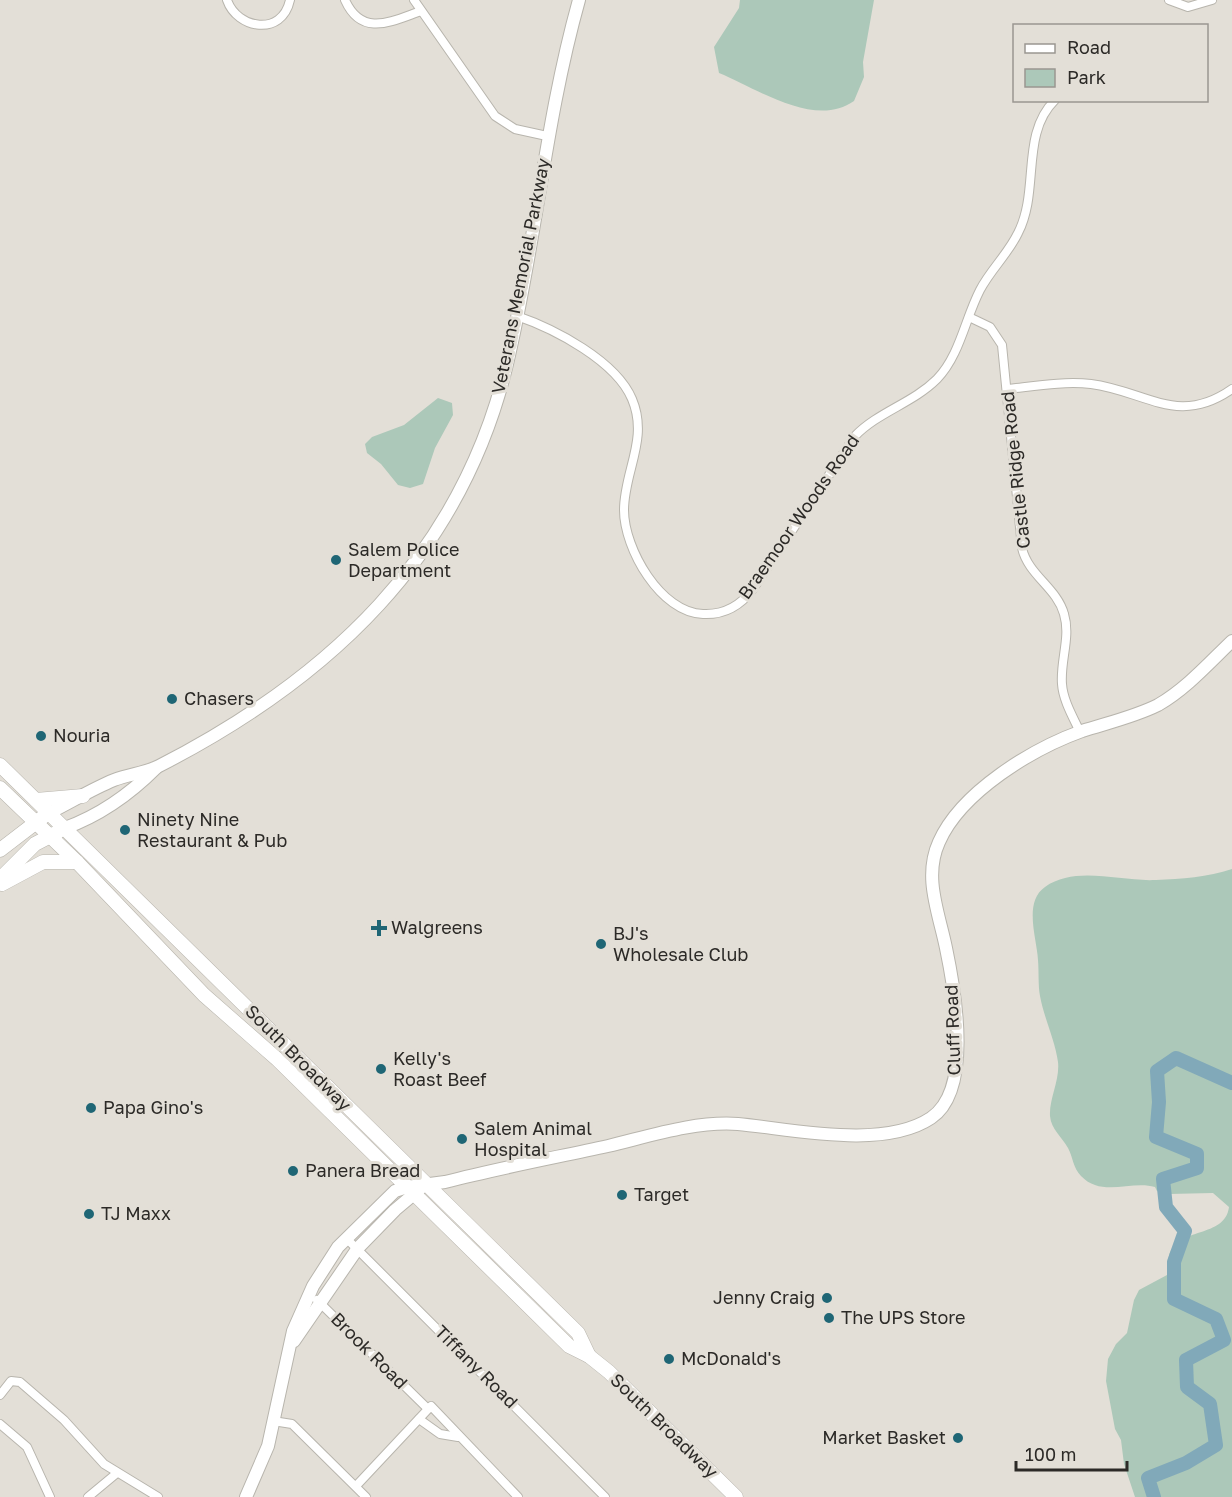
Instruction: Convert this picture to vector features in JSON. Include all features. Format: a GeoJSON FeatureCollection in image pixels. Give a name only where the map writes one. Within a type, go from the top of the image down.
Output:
{"type":"FeatureCollection","features":[{"type":"Feature","properties":{"kind":"main road","name":"South Broadway"},"geometry":{"type":"LineString","coordinates":[[0,765],[65,828],[416,1188]]}},
{"type":"Feature","properties":{"kind":"main road","name":"South Broadway"},"geometry":{"type":"LineString","coordinates":[[0,788],[77,862],[204,995],[578,1333],[589,1356],[736,1497]]}},
{"type":"Feature","properties":{"kind":"main road"},"geometry":{"type":"LineString","coordinates":[[36,800],[83,796]]}},
{"type":"Feature","properties":{"kind":"main road"},"geometry":{"type":"LineString","coordinates":[[0,850],[35,821],[49,813]]}},
{"type":"Feature","properties":{"kind":"main road"},"geometry":{"type":"LineString","coordinates":[[0,879],[35,844],[65,828]]}},
{"type":"Feature","properties":{"kind":"main road"},"geometry":{"type":"LineString","coordinates":[[0,885],[43,862],[77,862]]}},
{"type":"Feature","properties":{"kind":"street"},"geometry":{"type":"LineString","coordinates":[[227,0],[232,10],[246,19],[268,25],[285,16],[290,0]]}},
{"type":"Feature","properties":{"kind":"street"},"geometry":{"type":"LineString","coordinates":[[345,0],[355,16],[373,24],[389,22],[421,11]]}},
{"type":"Feature","properties":{"kind":"street"},"geometry":{"type":"LineString","coordinates":[[414,0],[495,116],[515,129],[547,136]]}},
{"type":"Feature","properties":{"kind":"street","name":"Veterans Memorial Parkway"},"geometry":{"type":"LineString","coordinates":[[49,813],[114,780],[156,768],[242,719],[303,677],[363,624],[410,570],[454,501],[481,446],[502,385],[517,316],[547,136],[565,50],[579,0]]}},
{"type":"Feature","properties":{"kind":"street"},"geometry":{"type":"LineString","coordinates":[[1169,0],[1188,7],[1212,0]]}},
{"type":"Feature","properties":{"kind":"street","name":"Braemoor Woods Road"},"geometry":{"type":"LineString","coordinates":[[517,316],[549,329],[596,358],[612,371],[626,388],[636,410],[639,434],[624,501],[624,520],[629,539],[648,576],[664,598],[686,611],[706,614],[727,610],[748,596],[849,442],[867,424],[935,381],[953,355],[980,289],[1013,243],[1026,216],[1031,196],[1036,130],[1044,113],[1053,102]]}},
{"type":"Feature","properties":{"kind":"street","name":"Castle Ridge Road"},"geometry":{"type":"LineString","coordinates":[[969,317],[990,327],[1000,340],[1008,389],[1024,554],[1029,566],[1057,599],[1064,611],[1066,628],[1062,686],[1080,732]]}},
{"type":"Feature","properties":{"kind":"street"},"geometry":{"type":"LineString","coordinates":[[1008,389],[1064,383],[1089,384],[1176,407],[1209,402],[1232,389]]}},
{"type":"Feature","properties":{"kind":"street","name":"Cluff Road"},"geometry":{"type":"LineString","coordinates":[[416,1188],[691,1127],[738,1124],[818,1134],[853,1134],[907,1128],[937,1114],[949,1097],[956,1069],[952,984],[932,889],[932,865],[938,842],[955,816],[996,778],[1034,754],[1080,732],[1143,711],[1169,698],[1232,641]]}},
{"type":"Feature","properties":{"kind":"street","name":"Veterans Memorial Parkway"},"geometry":{"type":"LineString","coordinates":[[65,828],[83,822],[129,795],[156,768]]}},
{"type":"Feature","properties":{"kind":"street"},"geometry":{"type":"LineString","coordinates":[[246,1497],[268,1446],[293,1331],[310,1294],[346,1238],[388,1196],[416,1188]]}},
{"type":"Feature","properties":{"kind":"street"},"geometry":{"type":"LineString","coordinates":[[292,1343],[358,1248],[416,1188]]}},
{"type":"Feature","properties":{"kind":"street","name":"Tiffany Road"},"geometry":{"type":"LineString","coordinates":[[346,1238],[605,1497]]}},
{"type":"Feature","properties":{"kind":"street","name":"Brook Road"},"geometry":{"type":"LineString","coordinates":[[310,1294],[430,1408],[518,1497]]}},
{"type":"Feature","properties":{"kind":"street"},"geometry":{"type":"LineString","coordinates":[[0,1395],[11,1381],[20,1382],[64,1420],[97,1457],[117,1473],[158,1497]]}},
{"type":"Feature","properties":{"kind":"street"},"geometry":{"type":"LineString","coordinates":[[356,1486],[430,1408]]}},
{"type":"Feature","properties":{"kind":"street"},"geometry":{"type":"LineString","coordinates":[[419,1419],[440,1434],[458,1437]]}},
{"type":"Feature","properties":{"kind":"street"},"geometry":{"type":"LineString","coordinates":[[273,1421],[292,1424],[366,1497]]}},
{"type":"Feature","properties":{"kind":"street"},"geometry":{"type":"LineString","coordinates":[[0,1424],[27,1447],[50,1497]]}},
{"type":"Feature","properties":{"kind":"street"},"geometry":{"type":"LineString","coordinates":[[88,1497],[117,1473]]}},
{"type":"Feature","properties":{"kind":"green space"},"geometry":{"type":"Polygon","coordinates":[[[740,0],[874,0],[863,62],[864,77],[854,101],[839,108],[822,111],[804,108],[768,96],[719,73],[714,47],[739,8],[740,0]]]}},
{"type":"Feature","properties":{"kind":"green space"},"geometry":{"type":"Polygon","coordinates":[[[438,398],[452,403],[453,415],[435,448],[423,484],[410,488],[398,485],[381,464],[367,453],[365,444],[372,437],[404,425],[438,398]]]}},
{"type":"Feature","properties":{"kind":"green space"},"geometry":{"type":"Polygon","coordinates":[[[1232,869],[1232,1497],[1135,1497],[1124,1464],[1121,1440],[1115,1429],[1106,1381],[1108,1359],[1116,1344],[1127,1333],[1134,1300],[1139,1290],[1167,1275],[1168,1258],[1181,1240],[1219,1224],[1226,1217],[1229,1207],[1213,1193],[1169,1194],[1146,1185],[1098,1186],[1089,1183],[1078,1173],[1068,1148],[1052,1125],[1050,1116],[1058,1062],[1040,996],[1033,921],[1034,902],[1045,887],[1057,880],[1070,877],[1099,876],[1165,880],[1204,876],[1232,869]]]}},
{"type":"Feature","properties":{"kind":"waterway"},"geometry":{"type":"LineString","coordinates":[[1154,1497],[1148,1478],[1186,1463],[1216,1445],[1210,1404],[1187,1387],[1186,1360],[1224,1340],[1216,1319],[1174,1299],[1174,1262],[1185,1231],[1166,1207],[1163,1179],[1197,1168],[1197,1154],[1156,1137],[1159,1102],[1157,1071],[1176,1058],[1232,1083]]}},
{"type":"Feature","properties":{"kind":"place","name":"Salem Police Department"},"geometry":{"type":"Point","coordinates":[336,560]}},
{"type":"Feature","properties":{"kind":"place","name":"Chasers"},"geometry":{"type":"Point","coordinates":[172,699]}},
{"type":"Feature","properties":{"kind":"place","name":"Nouria"},"geometry":{"type":"Point","coordinates":[41,736]}},
{"type":"Feature","properties":{"kind":"place","name":"Ninety Nine Restaurant & Pub"},"geometry":{"type":"Point","coordinates":[125,830]}},
{"type":"Feature","properties":{"kind":"place","name":"Walgreens"},"geometry":{"type":"Point","coordinates":[379,928]}},
{"type":"Feature","properties":{"kind":"place","name":"BJ's Wholesale Club"},"geometry":{"type":"Point","coordinates":[601,944]}},
{"type":"Feature","properties":{"kind":"place","name":"Kelly's Roast Beef"},"geometry":{"type":"Point","coordinates":[381,1069]}},
{"type":"Feature","properties":{"kind":"place","name":"Papa Gino's"},"geometry":{"type":"Point","coordinates":[91,1108]}},
{"type":"Feature","properties":{"kind":"place","name":"Salem Animal Hospital"},"geometry":{"type":"Point","coordinates":[462,1139]}},
{"type":"Feature","properties":{"kind":"place","name":"Panera Bread"},"geometry":{"type":"Point","coordinates":[293,1171]}},
{"type":"Feature","properties":{"kind":"place","name":"Target"},"geometry":{"type":"Point","coordinates":[622,1195]}},
{"type":"Feature","properties":{"kind":"place","name":"TJ Maxx"},"geometry":{"type":"Point","coordinates":[89,1214]}},
{"type":"Feature","properties":{"kind":"place","name":"Jenny Craig"},"geometry":{"type":"Point","coordinates":[827,1298]}},
{"type":"Feature","properties":{"kind":"place","name":"The UPS Store"},"geometry":{"type":"Point","coordinates":[829,1318]}},
{"type":"Feature","properties":{"kind":"place","name":"McDonald's"},"geometry":{"type":"Point","coordinates":[669,1359]}},
{"type":"Feature","properties":{"kind":"place","name":"Market Basket"},"geometry":{"type":"Point","coordinates":[958,1438]}}]}
